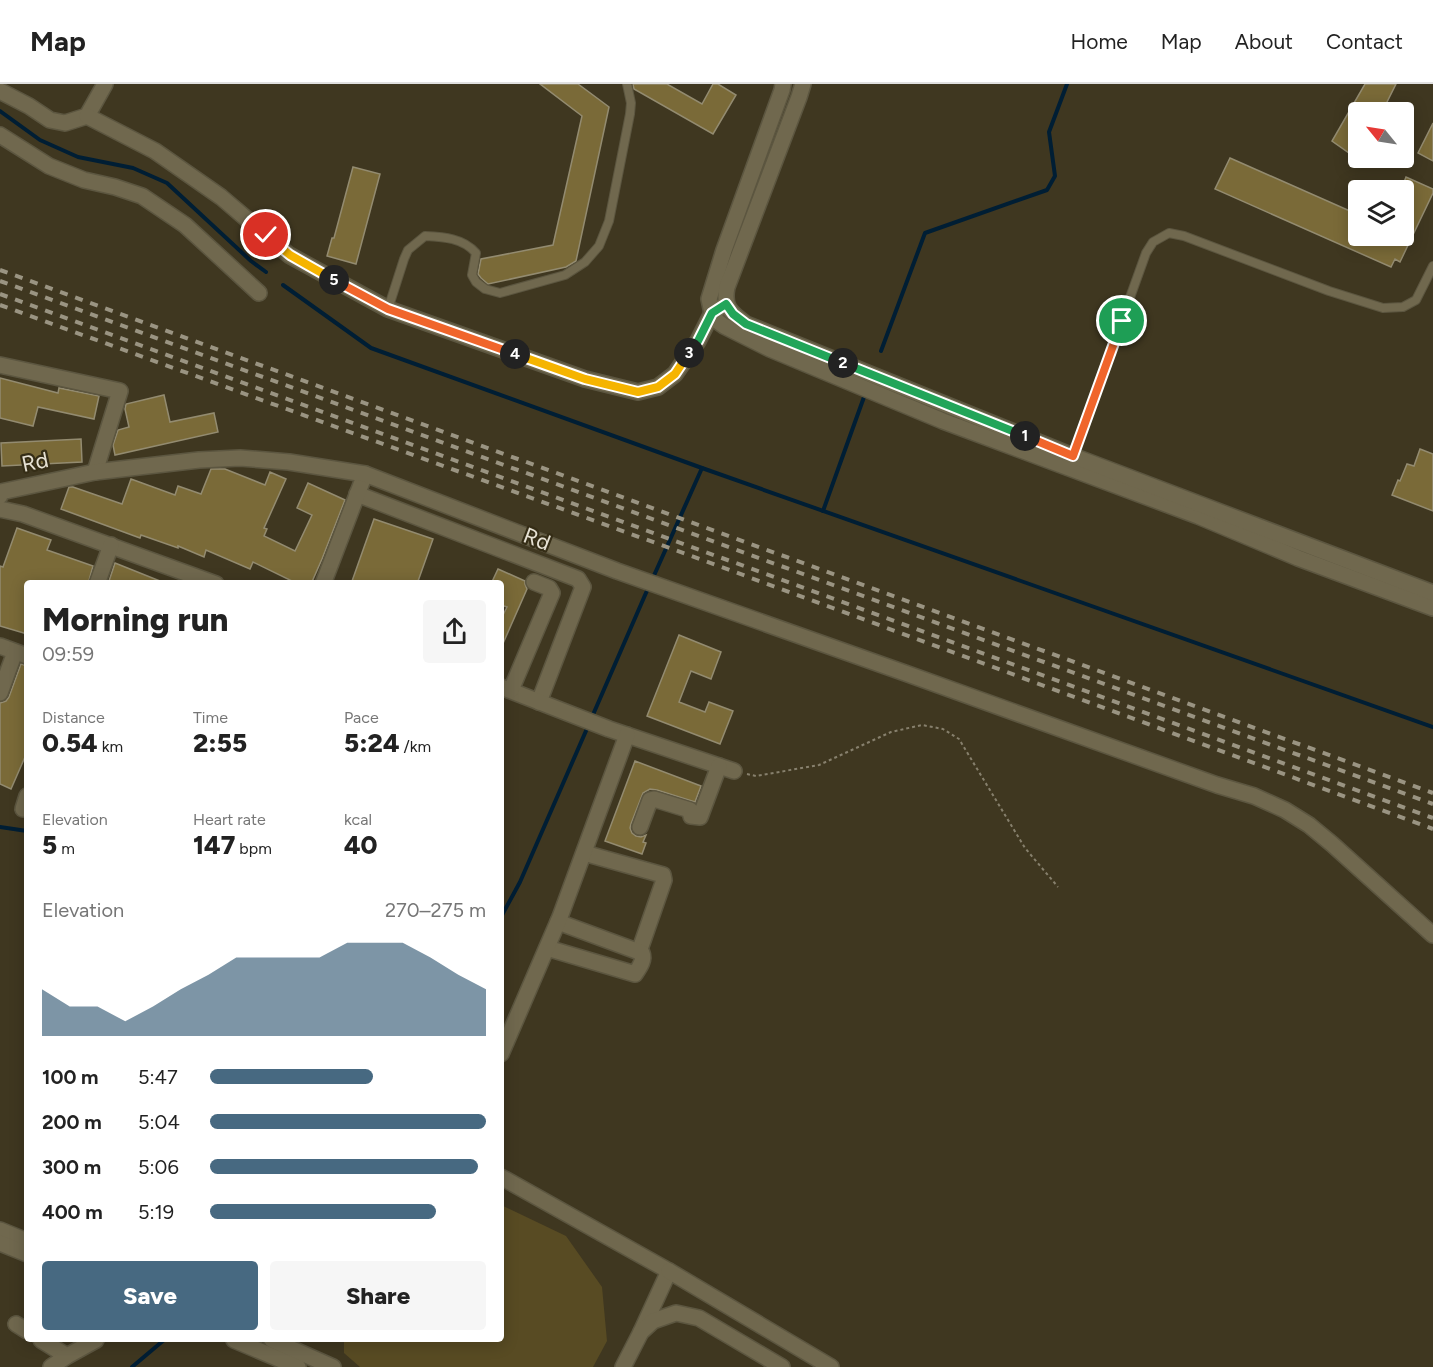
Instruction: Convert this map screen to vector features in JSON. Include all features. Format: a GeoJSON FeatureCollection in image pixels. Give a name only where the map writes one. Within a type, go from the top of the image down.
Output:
{"type":"FeatureCollection","features":[{"type":"Feature","properties":{"kind":"street"},"geometry":{"type":"LineString","coordinates":[[0,91],[29,105],[50,120],[64,123],[87,116],[105,84]]}},
{"type":"Feature","properties":{"kind":"street"},"geometry":{"type":"LineString","coordinates":[[783,84],[709,299],[712,313],[717,321],[770,349],[933,417],[1198,516],[1298,558],[1433,608]]}},
{"type":"Feature","properties":{"kind":"street"},"geometry":{"type":"LineString","coordinates":[[803,84],[730,278],[725,296],[726,304],[733,314],[746,324],[1073,456],[1433,593]]}},
{"type":"Feature","properties":{"kind":"street"},"geometry":{"type":"LineString","coordinates":[[87,116],[155,151],[221,197],[290,255],[388,309],[585,379],[638,392],[658,387],[675,374],[698,341],[712,313],[726,304]]}},
{"type":"Feature","properties":{"kind":"street"},"geometry":{"type":"LineString","coordinates":[[0,135],[49,166],[84,180],[141,196],[185,225],[259,293]]}},
{"type":"Feature","properties":{"kind":"street"},"geometry":{"type":"LineString","coordinates":[[0,365],[120,391],[95,472]]}},
{"type":"Feature","properties":{"kind":"street","name":"Rd"},"geometry":{"type":"LineString","coordinates":[[0,494],[95,472],[199,460],[240,458],[289,462],[365,474],[678,594],[1217,785],[1254,796],[1286,810],[1309,825],[1433,935]]}},
{"type":"Feature","properties":{"kind":"street"},"geometry":{"type":"LineString","coordinates":[[325,580],[365,474]]}},
{"type":"Feature","properties":{"kind":"street","name":"Rd"},"geometry":{"type":"LineString","coordinates":[[357,494],[578,579],[583,587],[539,702]]}},
{"type":"Feature","properties":{"kind":"street"},"geometry":{"type":"LineString","coordinates":[[0,509],[23,514],[205,580]]}},
{"type":"Feature","properties":{"kind":"street"},"geometry":{"type":"LineString","coordinates":[[98,580],[111,545]]}},
{"type":"Feature","properties":{"kind":"street"},"geometry":{"type":"LineString","coordinates":[[534,582],[549,588],[552,593],[506,688],[609,729],[734,771]]}},
{"type":"Feature","properties":{"kind":"street"},"geometry":{"type":"LineString","coordinates":[[0,646],[21,654],[0,693]]}},
{"type":"Feature","properties":{"kind":"street"},"geometry":{"type":"LineString","coordinates":[[504,1047],[558,922],[627,735]]}},
{"type":"Feature","properties":{"kind":"street"},"geometry":{"type":"LineString","coordinates":[[640,827],[650,800],[654,799],[690,810],[691,816],[700,817],[719,766]]}},
{"type":"Feature","properties":{"kind":"street"},"geometry":{"type":"LineString","coordinates":[[584,853],[663,875],[664,880],[639,952]]}},
{"type":"Feature","properties":{"kind":"street"},"geometry":{"type":"LineString","coordinates":[[634,877],[662,886]]}},
{"type":"Feature","properties":{"kind":"street"},"geometry":{"type":"LineString","coordinates":[[547,948],[635,974],[642,960],[643,955],[639,952],[558,922]]}},
{"type":"Feature","properties":{"kind":"street"},"geometry":{"type":"LineString","coordinates":[[504,1179],[669,1271],[831,1367]]}},
{"type":"Feature","properties":{"kind":"street"},"geometry":{"type":"LineString","coordinates":[[0,1230],[24,1240]]}},
{"type":"Feature","properties":{"kind":"street"},"geometry":{"type":"LineString","coordinates":[[0,1243],[24,1253]]}},
{"type":"Feature","properties":{"kind":"street"},"geometry":{"type":"LineString","coordinates":[[623,1367],[642,1332],[669,1271]]}},
{"type":"Feature","properties":{"kind":"street"},"geometry":{"type":"LineString","coordinates":[[642,1332],[653,1321],[676,1312],[699,1318],[782,1367]]}},
{"type":"Feature","properties":{"kind":"street"},"geometry":{"type":"LineString","coordinates":[[44,1342],[67,1356]]}},
{"type":"Feature","properties":{"kind":"street"},"geometry":{"type":"LineString","coordinates":[[51,1367],[92,1342]]}},
{"type":"Feature","properties":{"kind":"street"},"geometry":{"type":"LineString","coordinates":[[247,1342],[268,1346],[297,1361],[333,1367]]}},
{"type":"Feature","properties":{"kind":"lane"},"geometry":{"type":"LineString","coordinates":[[388,309],[408,250],[425,236],[449,237],[470,246],[476,253],[471,275],[485,289],[500,293],[565,275],[585,262],[599,246],[609,221],[630,114],[631,103],[627,84]]}},
{"type":"Feature","properties":{"kind":"lane"},"geometry":{"type":"LineString","coordinates":[[1073,456],[1146,253],[1153,242],[1169,233],[1184,236],[1329,291],[1383,308],[1403,307],[1416,300],[1433,266]]}},
{"type":"Feature","properties":{"kind":"path"},"geometry":{"type":"LineString","coordinates":[[734,771],[756,776],[819,765],[891,732],[922,725],[943,729],[959,739],[1025,848],[1058,887]]}},
{"type":"Feature","properties":{"kind":"shaded area"},"geometry":{"type":"Polygon","coordinates":[[[504,1206],[566,1236],[602,1287],[607,1341],[593,1367],[360,1367],[344,1353],[344,1342],[504,1342],[504,1206]]]}},
{"type":"Feature","properties":{"kind":"building"},"geometry":{"type":"Polygon","coordinates":[[[540,84],[578,84],[609,107],[576,261],[566,267],[488,284],[478,274],[481,259],[553,245],[582,116],[540,84]]]}},
{"type":"Feature","properties":{"kind":"building"},"geometry":{"type":"Polygon","coordinates":[[[633,84],[667,84],[702,104],[713,84],[718,84],[736,95],[713,134],[634,89],[633,84]]]}},
{"type":"Feature","properties":{"kind":"building"},"geometry":{"type":"Polygon","coordinates":[[[1365,84],[1396,84],[1387,102],[1355,102],[1365,84]]]}},
{"type":"Feature","properties":{"kind":"building"},"geometry":{"type":"Polygon","coordinates":[[[1348,113],[1348,152],[1332,141],[1348,113]]]}},
{"type":"Feature","properties":{"kind":"building"},"geometry":{"type":"Polygon","coordinates":[[[1433,123],[1433,161],[1418,153],[1433,123]]]}},
{"type":"Feature","properties":{"kind":"building"},"geometry":{"type":"Polygon","coordinates":[[[1230,158],[1348,210],[1348,246],[1408,246],[1400,262],[1395,259],[1391,267],[1215,189],[1230,158]]]}},
{"type":"Feature","properties":{"kind":"building"},"geometry":{"type":"Polygon","coordinates":[[[353,167],[380,174],[356,264],[327,256],[353,167]]]}},
{"type":"Feature","properties":{"kind":"building"},"geometry":{"type":"Polygon","coordinates":[[[1414,181],[1433,189],[1414,233],[1414,181]]]}},
{"type":"Feature","properties":{"kind":"building"},"geometry":{"type":"Polygon","coordinates":[[[0,378],[58,393],[59,388],[99,396],[94,419],[38,407],[33,426],[0,418],[0,378]]]}},
{"type":"Feature","properties":{"kind":"building"},"geometry":{"type":"Polygon","coordinates":[[[164,395],[170,422],[214,413],[218,432],[115,455],[113,445],[118,430],[129,427],[126,404],[164,395]]]}},
{"type":"Feature","properties":{"kind":"building"},"geometry":{"type":"Polygon","coordinates":[[[81,439],[82,462],[2,466],[1,443],[81,439]]]}},
{"type":"Feature","properties":{"kind":"building"},"geometry":{"type":"Polygon","coordinates":[[[1420,449],[1433,454],[1433,511],[1392,495],[1407,464],[1414,466],[1420,449]]]}},
{"type":"Feature","properties":{"kind":"building"},"geometry":{"type":"Polygon","coordinates":[[[211,469],[225,469],[265,485],[270,472],[286,479],[264,528],[267,529],[264,536],[295,551],[312,515],[297,508],[308,483],[345,500],[313,580],[290,580],[253,562],[250,569],[206,550],[204,557],[178,546],[178,548],[141,535],[140,538],[61,509],[69,487],[122,504],[131,479],[175,495],[178,486],[201,494],[211,469]]]}},
{"type":"Feature","properties":{"kind":"building"},"geometry":{"type":"Polygon","coordinates":[[[374,519],[433,539],[418,580],[352,580],[374,519]]]}},
{"type":"Feature","properties":{"kind":"building"},"geometry":{"type":"Polygon","coordinates":[[[17,528],[51,540],[47,550],[93,566],[89,580],[24,580],[24,633],[0,626],[0,566],[3,567],[17,528]]]}},
{"type":"Feature","properties":{"kind":"building"},"geometry":{"type":"Polygon","coordinates":[[[115,563],[158,580],[109,580],[115,563]]]}},
{"type":"Feature","properties":{"kind":"building"},"geometry":{"type":"Polygon","coordinates":[[[498,569],[525,581],[527,589],[504,641],[504,613],[507,607],[504,606],[504,580],[493,580],[498,569]]]}},
{"type":"Feature","properties":{"kind":"building"},"geometry":{"type":"Polygon","coordinates":[[[679,635],[721,652],[711,679],[691,671],[679,702],[705,712],[709,702],[733,711],[720,744],[647,716],[679,635]]]}},
{"type":"Feature","properties":{"kind":"building"},"geometry":{"type":"Polygon","coordinates":[[[21,664],[24,665],[24,759],[11,789],[0,784],[0,703],[9,697],[21,664]]]}},
{"type":"Feature","properties":{"kind":"building"},"geometry":{"type":"Polygon","coordinates":[[[635,761],[701,786],[695,802],[657,790],[650,789],[643,793],[630,828],[636,836],[646,835],[642,854],[605,841],[635,761]]]}},
{"type":"Feature","properties":{"kind":"waterway"},"geometry":{"type":"LineString","coordinates":[[881,351],[925,233],[1047,190],[1055,176],[1049,132],[1067,84]]}},
{"type":"Feature","properties":{"kind":"waterway"},"geometry":{"type":"LineString","coordinates":[[0,111],[40,140],[78,157],[133,168],[167,183],[251,261],[266,272]]}},
{"type":"Feature","properties":{"kind":"waterway"},"geometry":{"type":"LineString","coordinates":[[283,285],[371,348],[702,468]]}},
{"type":"Feature","properties":{"kind":"waterway"},"geometry":{"type":"LineString","coordinates":[[823,511],[864,397]]}},
{"type":"Feature","properties":{"kind":"waterway"},"geometry":{"type":"LineString","coordinates":[[652,580],[702,468],[1433,727]]}},
{"type":"Feature","properties":{"kind":"waterway"},"geometry":{"type":"LineString","coordinates":[[592,717],[649,586]]}},
{"type":"Feature","properties":{"kind":"waterway"},"geometry":{"type":"LineString","coordinates":[[504,911],[520,882],[589,724]]}},
{"type":"Feature","properties":{"kind":"waterway"},"geometry":{"type":"LineString","coordinates":[[0,827],[24,831]]}},
{"type":"Feature","properties":{"kind":"waterway"},"geometry":{"type":"LineString","coordinates":[[132,1367],[162,1342]]}},
{"type":"Feature","properties":{"kind":"railway"},"geometry":{"type":"LineString","coordinates":[[0,270],[1433,793]]}},
{"type":"Feature","properties":{"kind":"railway"},"geometry":{"type":"LineString","coordinates":[[0,281],[1433,804]]}},
{"type":"Feature","properties":{"kind":"railway"},"geometry":{"type":"LineString","coordinates":[[0,294],[1433,818]]}},
{"type":"Feature","properties":{"kind":"railway"},"geometry":{"type":"LineString","coordinates":[[0,305],[1433,829]]}},
{"type":"Feature","properties":{"kind":"route"},"geometry":{"type":"LineString","coordinates":[[266,235],[290,255],[388,309],[585,379],[638,392],[658,387],[675,374],[698,341],[712,313],[726,304],[733,314],[746,324],[1073,456],[1122,321]]}}]}
